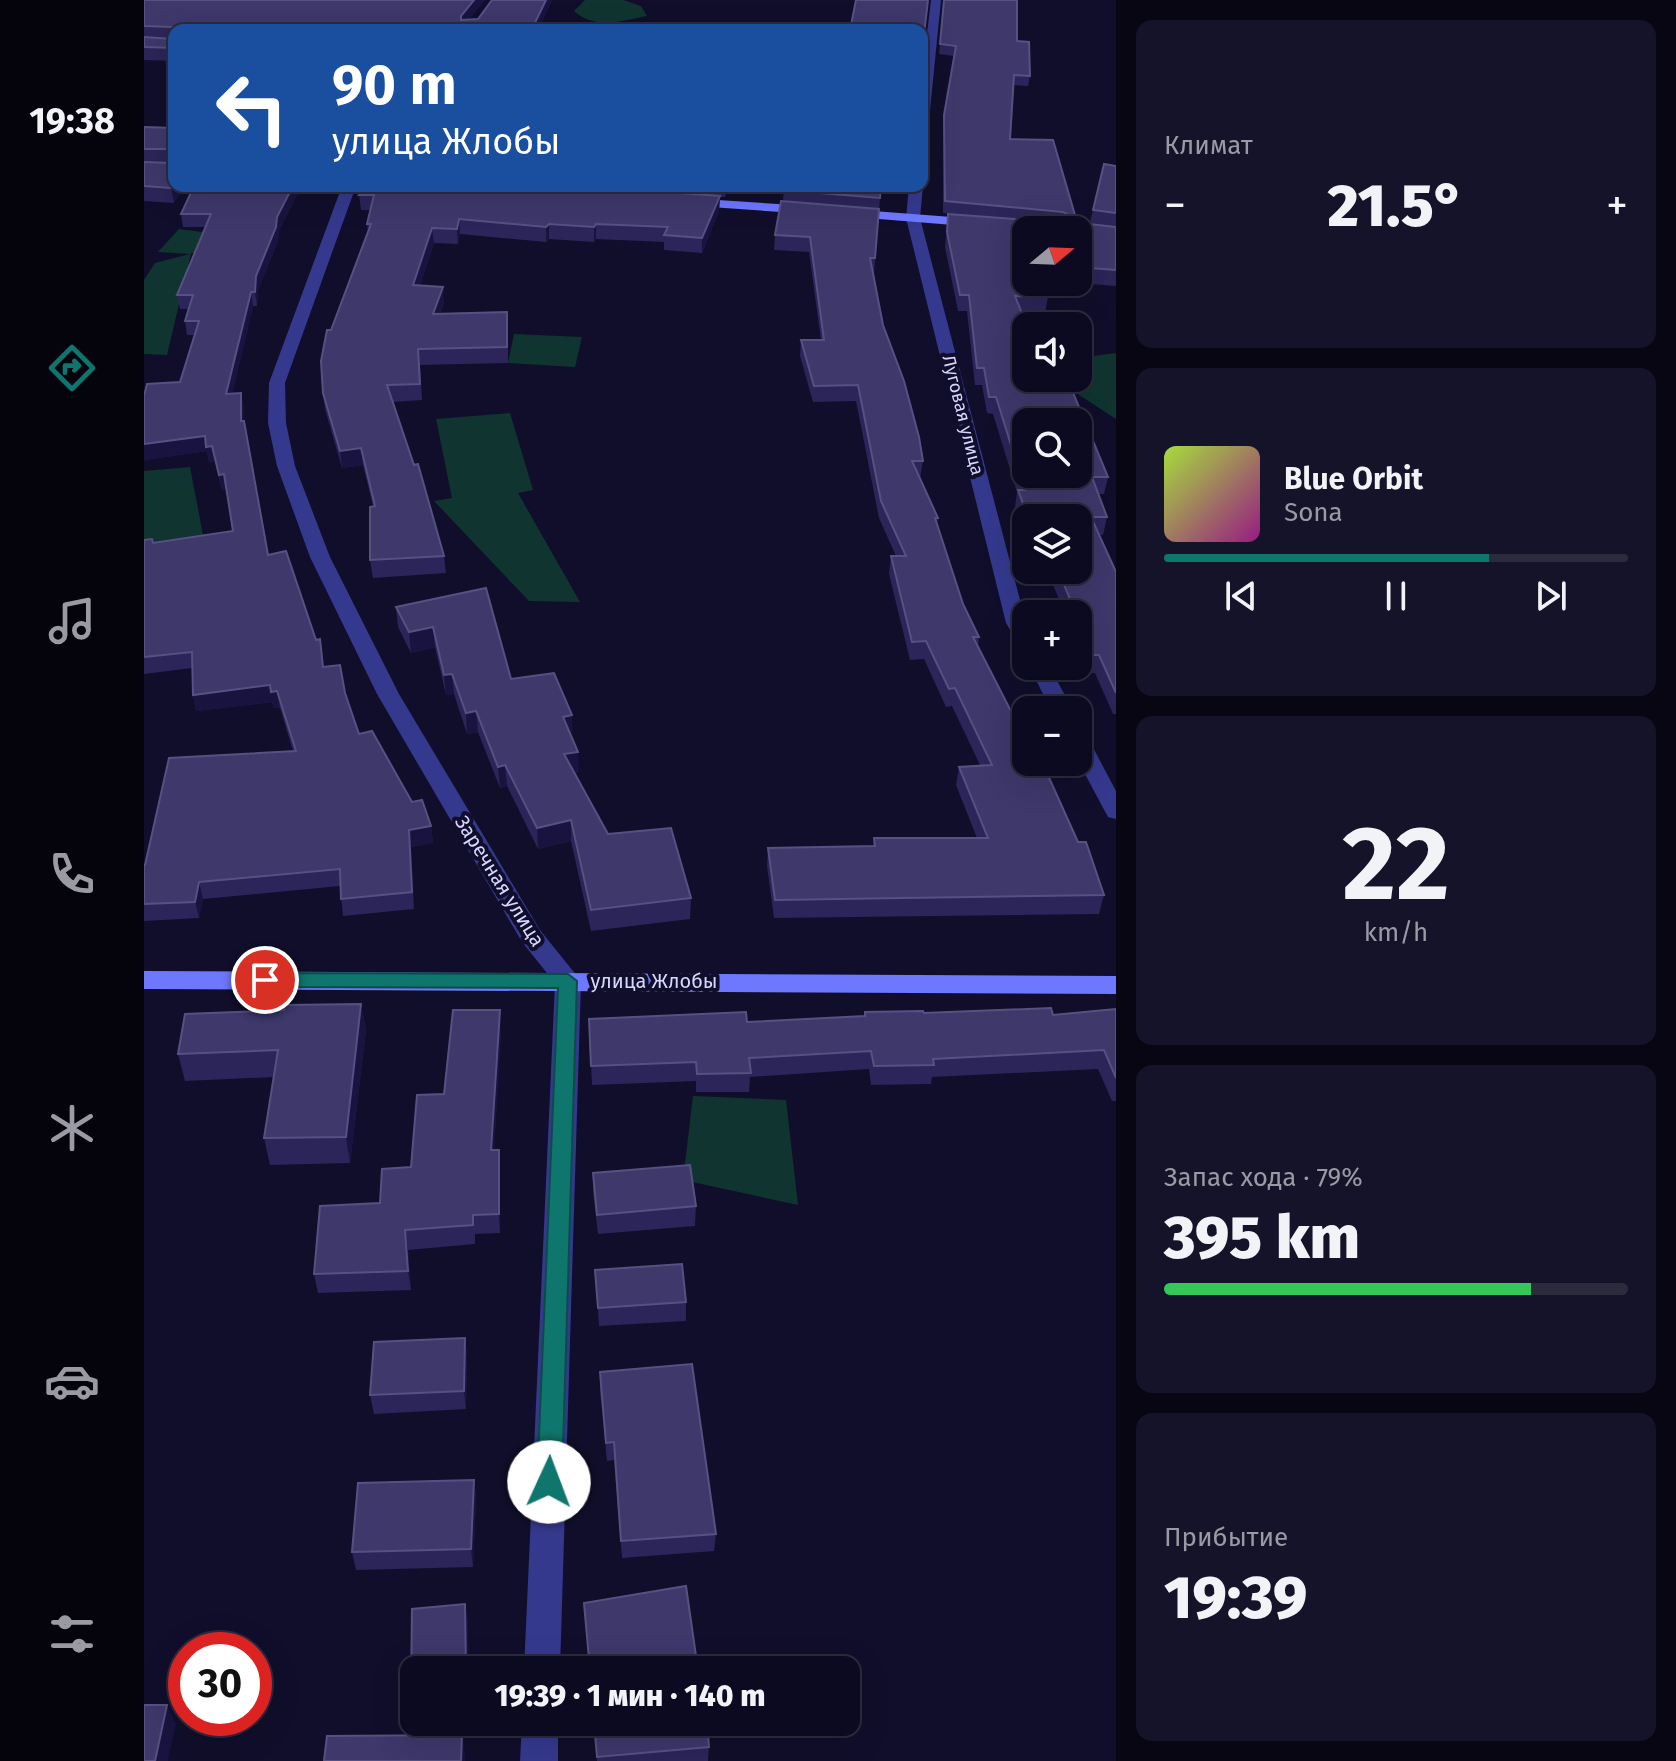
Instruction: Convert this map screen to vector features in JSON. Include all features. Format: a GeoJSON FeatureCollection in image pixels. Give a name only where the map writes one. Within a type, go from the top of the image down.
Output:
{"type":"FeatureCollection","features":[{"type":"Feature","properties":{"kind":"street"},"geometry":{"type":"LineString","coordinates":[[928,74],[936,0]]}},
{"type":"Feature","properties":{"kind":"street","name":"Заречная улица"},"geometry":{"type":"LineString","coordinates":[[347,192],[277,383],[277,423],[286,466],[320,557],[388,694],[531,936],[568,981]]}},
{"type":"Feature","properties":{"kind":"street","name":"Луговая улица"},"geometry":{"type":"LineString","coordinates":[[915,192],[913,218],[1012,607]]}},
{"type":"Feature","properties":{"kind":"street"},"geometry":{"type":"LineString","coordinates":[[675,201],[987,224]]}},
{"type":"Feature","properties":{"kind":"street"},"geometry":{"type":"LineString","coordinates":[[1092,232],[1116,235]]}},
{"type":"Feature","properties":{"kind":"street"},"geometry":{"type":"LineString","coordinates":[[1092,767],[1116,812]]}},
{"type":"Feature","properties":{"kind":"street","name":"улица Жлобы"},"geometry":{"type":"LineString","coordinates":[[144,980],[1116,985]]}},
{"type":"Feature","properties":{"kind":"street"},"geometry":{"type":"LineString","coordinates":[[543,1656],[568,981]]}},
{"type":"Feature","properties":{"kind":"street"},"geometry":{"type":"LineString","coordinates":[[539,1761],[540,1736]]}},
{"type":"Feature","properties":{"kind":"green space"},"geometry":{"type":"Polygon","coordinates":[[[585,0],[623,0],[641,6],[647,16],[618,22],[591,20],[574,11],[585,0]]]}},
{"type":"Feature","properties":{"kind":"green space"},"geometry":{"type":"Polygon","coordinates":[[[179,229],[202,232],[196,253],[191,253],[167,355],[144,354],[144,280],[155,263],[190,254],[158,252],[179,229]]]}},
{"type":"Feature","properties":{"kind":"green space"},"geometry":{"type":"Polygon","coordinates":[[[514,334],[582,337],[575,367],[508,363],[514,334]]]}},
{"type":"Feature","properties":{"kind":"green space"},"geometry":{"type":"Polygon","coordinates":[[[1116,353],[1116,419],[1075,392],[1092,392],[1092,356],[1116,353]]]}},
{"type":"Feature","properties":{"kind":"green space"},"geometry":{"type":"Polygon","coordinates":[[[510,413],[533,490],[518,493],[580,602],[529,601],[434,501],[452,498],[436,419],[510,413]]]}},
{"type":"Feature","properties":{"kind":"green space"},"geometry":{"type":"Polygon","coordinates":[[[190,467],[203,535],[144,545],[144,471],[190,467]]]}},
{"type":"Feature","properties":{"kind":"green space"},"geometry":{"type":"Polygon","coordinates":[[[693,1096],[786,1100],[798,1205],[683,1180],[693,1096]]]}},
{"type":"Feature","properties":{"kind":"building"},"geometry":{"type":"Polygon","coordinates":[[[144,0],[474,0],[461,20],[478,19],[492,0],[546,0],[534,24],[144,26],[144,0]]]}},
{"type":"Feature","properties":{"kind":"building"},"geometry":{"type":"Polygon","coordinates":[[[856,0],[928,0],[925,24],[851,24],[856,0]]]}},
{"type":"Feature","properties":{"kind":"building"},"geometry":{"type":"Polygon","coordinates":[[[944,0],[1017,0],[1017,41],[1029,42],[1030,76],[1014,75],[1010,139],[1053,140],[1075,215],[945,201],[944,115],[956,46],[940,44],[944,0]]]}},
{"type":"Feature","properties":{"kind":"building"},"geometry":{"type":"Polygon","coordinates":[[[144,37],[168,39],[168,48],[144,47],[144,37]]]}},
{"type":"Feature","properties":{"kind":"building"},"geometry":{"type":"Polygon","coordinates":[[[144,127],[168,128],[168,149],[144,149],[144,127]]]}},
{"type":"Feature","properties":{"kind":"building"},"geometry":{"type":"Polygon","coordinates":[[[144,162],[168,163],[168,188],[144,186],[144,162]]]}},
{"type":"Feature","properties":{"kind":"building"},"geometry":{"type":"Polygon","coordinates":[[[1104,164],[1116,166],[1116,213],[1093,210],[1104,164]]]}},
{"type":"Feature","properties":{"kind":"building"},"geometry":{"type":"Polygon","coordinates":[[[191,192],[290,192],[277,217],[276,227],[256,276],[255,292],[251,292],[226,394],[241,393],[241,421],[244,421],[268,555],[286,551],[316,640],[320,639],[323,667],[340,665],[345,693],[359,734],[372,731],[412,802],[422,800],[431,826],[409,830],[412,892],[341,899],[340,869],[199,882],[195,902],[144,904],[144,865],[169,758],[296,751],[277,691],[271,692],[270,685],[193,695],[192,652],[144,657],[144,540],[152,539],[153,543],[233,531],[224,474],[219,475],[212,446],[206,447],[205,436],[144,444],[147,384],[180,382],[199,321],[185,321],[193,295],[177,295],[211,214],[181,214],[191,192]]]}},
{"type":"Feature","properties":{"kind":"building"},"geometry":{"type":"Polygon","coordinates":[[[362,192],[666,192],[720,196],[702,238],[664,235],[668,227],[596,224],[594,227],[549,224],[546,227],[459,219],[457,229],[432,228],[413,285],[443,287],[433,314],[507,312],[507,347],[418,349],[420,384],[387,385],[414,465],[418,464],[444,556],[370,560],[370,507],[375,506],[361,448],[340,451],[323,393],[321,361],[327,330],[331,330],[371,224],[367,224],[374,195],[359,195],[362,192]]]}},
{"type":"Feature","properties":{"kind":"building"},"geometry":{"type":"Polygon","coordinates":[[[808,192],[880,192],[880,198],[808,192]]]}},
{"type":"Feature","properties":{"kind":"building"},"geometry":{"type":"Polygon","coordinates":[[[781,201],[879,209],[875,258],[870,258],[883,325],[904,381],[919,437],[923,461],[912,461],[938,518],[935,518],[963,604],[979,637],[973,637],[1012,713],[1012,776],[1048,776],[1078,842],[1086,842],[1104,895],[775,900],[768,848],[875,846],[874,838],[988,838],[959,767],[992,765],[955,688],[949,689],[926,641],[912,642],[891,556],[906,556],[881,501],[858,385],[814,386],[801,340],[824,340],[810,237],[775,235],[781,201]]]}},
{"type":"Feature","properties":{"kind":"building"},"geometry":{"type":"Polygon","coordinates":[[[948,214],[1012,219],[1012,296],[1015,296],[1021,312],[1012,312],[1012,392],[1073,392],[1079,408],[1012,408],[1012,448],[996,397],[989,397],[984,368],[977,368],[969,295],[960,295],[947,232],[948,214]]]}},
{"type":"Feature","properties":{"kind":"building"},"geometry":{"type":"Polygon","coordinates":[[[1092,224],[1116,227],[1116,270],[1092,268],[1092,224]]]}},
{"type":"Feature","properties":{"kind":"building"},"geometry":{"type":"Polygon","coordinates":[[[1092,438],[1108,477],[1092,477],[1092,438]]]}},
{"type":"Feature","properties":{"kind":"building"},"geometry":{"type":"Polygon","coordinates":[[[1092,477],[1107,517],[1092,517],[1092,504],[1023,504],[1018,490],[1092,488],[1092,477]]]}},
{"type":"Feature","properties":{"kind":"building"},"geometry":{"type":"Polygon","coordinates":[[[1092,519],[1116,572],[1116,693],[1099,655],[1092,653],[1092,600],[1070,600],[1064,584],[1092,584],[1092,519]]]}},
{"type":"Feature","properties":{"kind":"building"},"geometry":{"type":"Polygon","coordinates":[[[486,588],[511,679],[554,673],[572,715],[563,717],[578,752],[564,754],[608,834],[671,828],[691,898],[591,910],[571,820],[537,828],[505,765],[498,767],[476,711],[466,713],[452,674],[444,675],[433,627],[409,632],[396,607],[486,588]]]}},
{"type":"Feature","properties":{"kind":"building"},"geometry":{"type":"Polygon","coordinates":[[[361,1004],[346,1137],[264,1138],[278,1050],[178,1054],[185,1014],[284,1010],[285,1005],[361,1004]]]}},
{"type":"Feature","properties":{"kind":"building"},"geometry":{"type":"Polygon","coordinates":[[[1051,1008],[1053,1015],[1116,1009],[1116,1078],[1104,1050],[933,1059],[934,1065],[874,1066],[871,1051],[749,1058],[751,1073],[697,1074],[696,1062],[591,1066],[589,1019],[746,1012],[747,1022],[865,1016],[865,1012],[1051,1008]]]}},
{"type":"Feature","properties":{"kind":"building"},"geometry":{"type":"Polygon","coordinates":[[[453,1010],[500,1010],[491,1150],[499,1150],[499,1214],[473,1215],[473,1225],[405,1230],[408,1271],[314,1274],[320,1206],[380,1203],[382,1169],[411,1167],[417,1095],[444,1094],[453,1010]]]}},
{"type":"Feature","properties":{"kind":"building"},"geometry":{"type":"Polygon","coordinates":[[[690,1165],[696,1206],[597,1215],[593,1173],[690,1165]]]}},
{"type":"Feature","properties":{"kind":"building"},"geometry":{"type":"Polygon","coordinates":[[[682,1264],[686,1302],[598,1308],[595,1270],[682,1264]]]}},
{"type":"Feature","properties":{"kind":"building"},"geometry":{"type":"Polygon","coordinates":[[[465,1338],[464,1391],[370,1395],[374,1342],[465,1338]]]}},
{"type":"Feature","properties":{"kind":"building"},"geometry":{"type":"Polygon","coordinates":[[[692,1364],[716,1534],[621,1541],[614,1442],[606,1443],[600,1372],[692,1364]]]}},
{"type":"Feature","properties":{"kind":"building"},"geometry":{"type":"Polygon","coordinates":[[[474,1480],[471,1549],[352,1552],[358,1483],[474,1480]]]}},
{"type":"Feature","properties":{"kind":"building"},"geometry":{"type":"Polygon","coordinates":[[[686,1586],[696,1656],[589,1656],[584,1603],[686,1586]]]}},
{"type":"Feature","properties":{"kind":"building"},"geometry":{"type":"Polygon","coordinates":[[[465,1604],[466,1656],[411,1656],[412,1609],[465,1604]]]}},
{"type":"Feature","properties":{"kind":"building"},"geometry":{"type":"Polygon","coordinates":[[[144,1705],[167,1705],[155,1761],[144,1761],[144,1705]]]}},
{"type":"Feature","properties":{"kind":"building"},"geometry":{"type":"Polygon","coordinates":[[[327,1736],[462,1736],[461,1761],[324,1761],[327,1736]]]}},
{"type":"Feature","properties":{"kind":"building"},"geometry":{"type":"Polygon","coordinates":[[[595,1736],[708,1736],[709,1747],[597,1757],[595,1736]]]}},
{"type":"Feature","properties":{"kind":"route"},"geometry":{"type":"LineString","coordinates":[[265,980],[568,981],[549,1482]]}}]}
